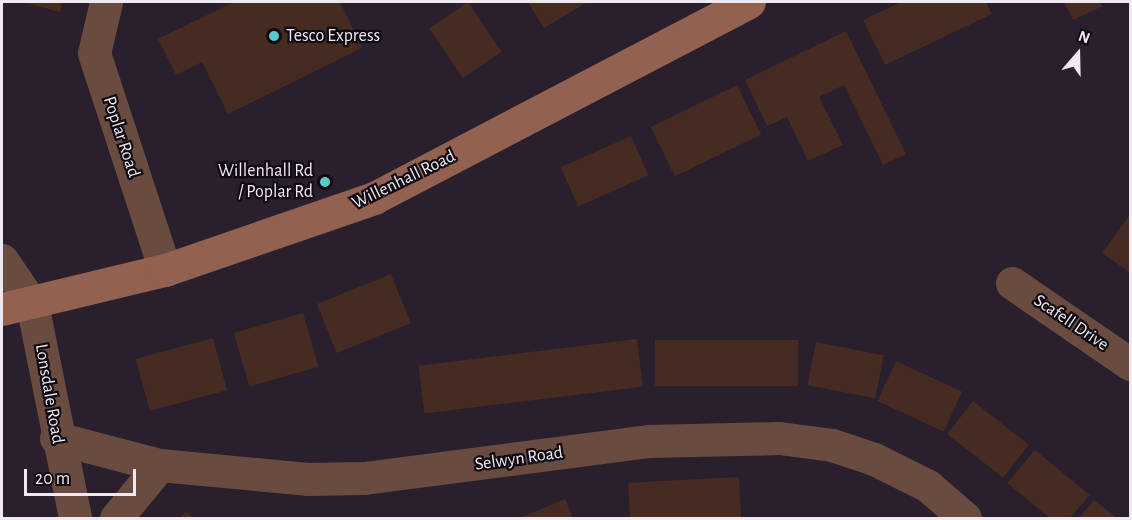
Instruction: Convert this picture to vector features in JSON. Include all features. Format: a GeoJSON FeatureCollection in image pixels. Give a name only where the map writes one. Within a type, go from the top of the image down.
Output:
{"type":"FeatureCollection","features":[{"type":"Feature","properties":{"kind":"main road","name":"Willenhall Road"},"geometry":{"type":"LineString","coordinates":[[17,306],[165,270],[374,198],[749,2]]}},
{"type":"Feature","properties":{"kind":"street","name":"Poplar Road"},"geometry":{"type":"LineString","coordinates":[[106,2],[94,53],[165,270]]}},
{"type":"Feature","properties":{"kind":"street"},"geometry":{"type":"LineString","coordinates":[[2,260],[17,306]]}},
{"type":"Feature","properties":{"kind":"street","name":"Scafell Drive"},"geometry":{"type":"LineString","coordinates":[[1012,283],[1131,364]]}},
{"type":"Feature","properties":{"kind":"street","name":"Lonsdale Road"},"geometry":{"type":"LineString","coordinates":[[17,306],[56,438],[75,519]]}},
{"type":"Feature","properties":{"kind":"street","name":"Selwyn Road"},"geometry":{"type":"LineString","coordinates":[[56,438],[160,465],[307,479],[364,478],[648,441],[779,438],[832,445],[874,459],[928,486],[965,519]]}},
{"type":"Feature","properties":{"kind":"street"},"geometry":{"type":"LineString","coordinates":[[116,519],[160,465]]}},
{"type":"Feature","properties":{"kind":"building"},"geometry":{"type":"Polygon","coordinates":[[[23,2],[62,2],[60,12],[23,2]]]}},
{"type":"Feature","properties":{"kind":"building"},"geometry":{"type":"Polygon","coordinates":[[[234,2],[340,2],[362,48],[228,114],[202,62],[176,75],[158,39],[234,2]]]}},
{"type":"Feature","properties":{"kind":"building"},"geometry":{"type":"Polygon","coordinates":[[[468,2],[502,52],[463,78],[429,28],[468,2]]]}},
{"type":"Feature","properties":{"kind":"building"},"geometry":{"type":"Polygon","coordinates":[[[528,2],[585,2],[586,3],[544,28],[528,2]]]}},
{"type":"Feature","properties":{"kind":"building"},"geometry":{"type":"Polygon","coordinates":[[[901,2],[986,2],[992,14],[885,65],[863,20],[901,2]]]}},
{"type":"Feature","properties":{"kind":"building"},"geometry":{"type":"Polygon","coordinates":[[[1064,2],[1100,2],[1103,6],[1073,20],[1064,2]]]}},
{"type":"Feature","properties":{"kind":"building"},"geometry":{"type":"Polygon","coordinates":[[[846,31],[906,154],[883,165],[844,85],[819,97],[843,145],[808,161],[787,117],[767,126],[745,80],[846,31]]]}},
{"type":"Feature","properties":{"kind":"building"},"geometry":{"type":"Polygon","coordinates":[[[737,85],[761,134],[675,177],[651,127],[737,85]]]}},
{"type":"Feature","properties":{"kind":"building"},"geometry":{"type":"Polygon","coordinates":[[[631,136],[648,175],[578,207],[561,167],[631,136]]]}},
{"type":"Feature","properties":{"kind":"building"},"geometry":{"type":"Polygon","coordinates":[[[1130,215],[1130,270],[1129,272],[1102,253],[1130,215]]]}},
{"type":"Feature","properties":{"kind":"building"},"geometry":{"type":"Polygon","coordinates":[[[391,274],[411,323],[337,353],[317,304],[391,274]]]}},
{"type":"Feature","properties":{"kind":"building"},"geometry":{"type":"Polygon","coordinates":[[[303,313],[318,367],[249,387],[234,333],[303,313]]]}},
{"type":"Feature","properties":{"kind":"building"},"geometry":{"type":"Polygon","coordinates":[[[213,338],[227,390],[150,411],[136,359],[213,338]]]}},
{"type":"Feature","properties":{"kind":"building"},"geometry":{"type":"Polygon","coordinates":[[[637,339],[643,387],[424,413],[419,366],[637,339]]]}},
{"type":"Feature","properties":{"kind":"building"},"geometry":{"type":"Polygon","coordinates":[[[655,340],[798,340],[798,386],[655,386],[655,340]]]}},
{"type":"Feature","properties":{"kind":"building"},"geometry":{"type":"Polygon","coordinates":[[[816,342],[884,355],[875,398],[808,385],[816,342]]]}},
{"type":"Feature","properties":{"kind":"building"},"geometry":{"type":"Polygon","coordinates":[[[896,361],[962,392],[944,432],[877,401],[896,361]]]}},
{"type":"Feature","properties":{"kind":"building"},"geometry":{"type":"Polygon","coordinates":[[[973,401],[1029,445],[1003,478],[947,434],[973,401]]]}},
{"type":"Feature","properties":{"kind":"building"},"geometry":{"type":"Polygon","coordinates":[[[1035,450],[1090,495],[1070,518],[1050,518],[1007,483],[1035,450]]]}},
{"type":"Feature","properties":{"kind":"building"},"geometry":{"type":"Polygon","coordinates":[[[739,477],[741,517],[630,518],[628,483],[739,477]]]}},
{"type":"Feature","properties":{"kind":"building"},"geometry":{"type":"Polygon","coordinates":[[[565,499],[573,518],[520,518],[565,499]]]}},
{"type":"Feature","properties":{"kind":"building"},"geometry":{"type":"Polygon","coordinates":[[[1094,500],[1117,518],[1079,518],[1094,500]]]}},
{"type":"Feature","properties":{"kind":"building"},"geometry":{"type":"Polygon","coordinates":[[[186,512],[194,518],[180,518],[186,512]]]}},
{"type":"Feature","properties":{"kind":"place","name":"Tesco Express"},"geometry":{"type":"Point","coordinates":[274,36]}},
{"type":"Feature","properties":{"kind":"place","name":"Willenhall Rd / Poplar Rd"},"geometry":{"type":"Point","coordinates":[325,182]}}]}
